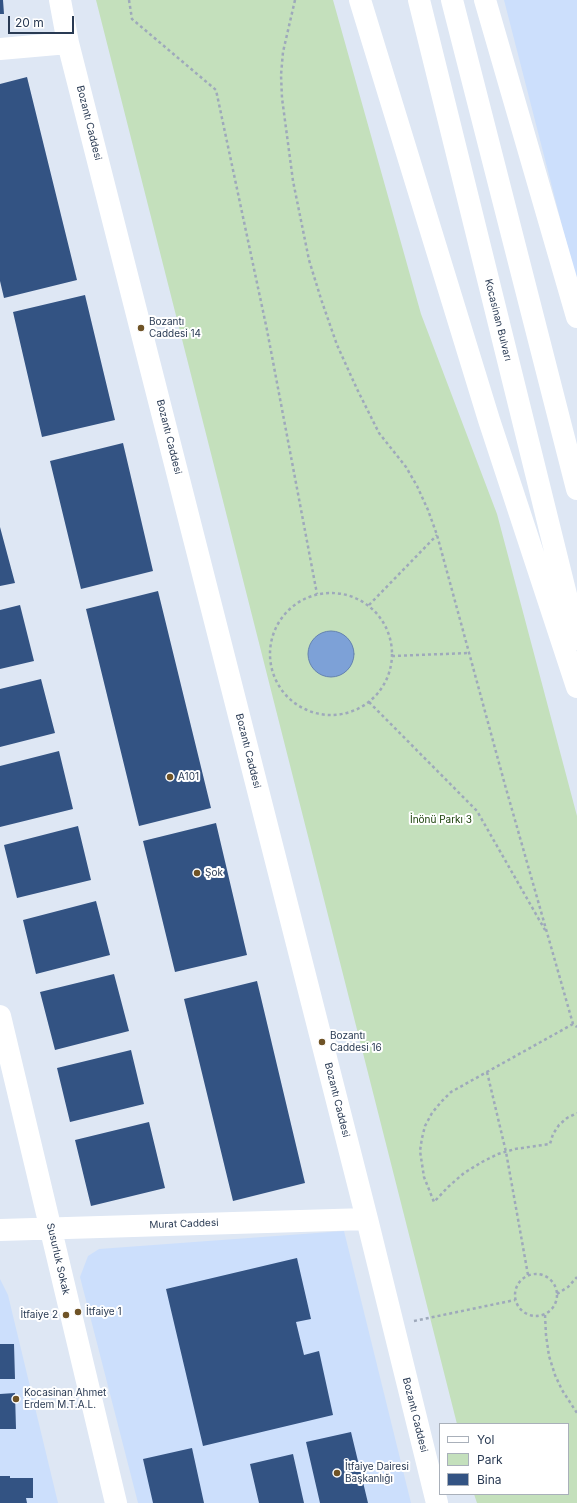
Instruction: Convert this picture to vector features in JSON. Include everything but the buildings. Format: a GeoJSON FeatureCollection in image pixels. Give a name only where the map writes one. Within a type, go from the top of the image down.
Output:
{"type":"FeatureCollection","features":[{"type":"Feature","properties":{"kind":"main road","name":"Bozantı Caddesi"},"geometry":{"type":"LineString","coordinates":[[60,0],[68,43],[367,1219],[437,1503]]}},
{"type":"Feature","properties":{"kind":"main road"},"geometry":{"type":"LineString","coordinates":[[360,0],[489,420],[577,687]]}},
{"type":"Feature","properties":{"kind":"main road","name":"Kocasinan Bulvarı"},"geometry":{"type":"LineString","coordinates":[[420,0],[577,639]]}},
{"type":"Feature","properties":{"kind":"main road"},"geometry":{"type":"LineString","coordinates":[[452,0],[577,488]]}},
{"type":"Feature","properties":{"kind":"main road"},"geometry":{"type":"LineString","coordinates":[[485,0],[577,317]]}},
{"type":"Feature","properties":{"kind":"main road"},"geometry":{"type":"LineString","coordinates":[[0,49],[68,43]]}},
{"type":"Feature","properties":{"kind":"main road","name":"Susurluk Sokak"},"geometry":{"type":"LineString","coordinates":[[0,1016],[116,1503]]}},
{"type":"Feature","properties":{"kind":"main road","name":"Murat Caddesi"},"geometry":{"type":"LineString","coordinates":[[0,1230],[367,1219]]}},
{"type":"Feature","properties":{"kind":"path"},"geometry":{"type":"LineString","coordinates":[[128,0],[132,19],[216,90],[267,330],[318,594]]}},
{"type":"Feature","properties":{"kind":"path"},"geometry":{"type":"LineString","coordinates":[[295,0],[283,52],[282,98],[292,181],[309,260],[337,345],[357,389],[379,433],[402,461],[417,486],[437,535],[573,1024],[577,1027]]}},
{"type":"Feature","properties":{"kind":"path"},"geometry":{"type":"LineString","coordinates":[[369,605],[437,535]]}},
{"type":"Feature","properties":{"kind":"path"},"geometry":{"type":"LineString","coordinates":[[337,592],[348,595],[369,605],[378,614],[386,628],[391,642],[392,656],[389,672],[384,684],[377,694],[369,702],[359,708],[336,715],[312,712],[293,702],[275,679],[270,659],[270,647],[277,624],[282,617],[294,604],[305,598],[318,594],[337,592]]}},
{"type":"Feature","properties":{"kind":"path"},"geometry":{"type":"LineString","coordinates":[[392,656],[469,653]]}},
{"type":"Feature","properties":{"kind":"path"},"geometry":{"type":"LineString","coordinates":[[369,702],[477,811],[548,934]]}},
{"type":"Feature","properties":{"kind":"path"},"geometry":{"type":"LineString","coordinates":[[573,1024],[451,1092],[432,1113],[426,1126],[421,1145],[421,1164],[428,1190],[434,1202],[464,1173],[482,1162],[506,1152],[533,1145],[550,1144],[553,1134],[559,1125],[567,1118],[577,1113]]}},
{"type":"Feature","properties":{"kind":"path"},"geometry":{"type":"LineString","coordinates":[[487,1072],[506,1152],[528,1275]]}},
{"type":"Feature","properties":{"kind":"path"},"geometry":{"type":"LineString","coordinates":[[535,1273],[550,1279],[556,1286],[557,1294],[556,1302],[552,1310],[545,1315],[537,1317],[528,1316],[521,1311],[515,1300],[516,1288],[520,1280],[535,1273]]}},
{"type":"Feature","properties":{"kind":"path"},"geometry":{"type":"LineString","coordinates":[[557,1294],[568,1287],[577,1278]]}},
{"type":"Feature","properties":{"kind":"path"},"geometry":{"type":"LineString","coordinates":[[394,1326],[515,1300]]}},
{"type":"Feature","properties":{"kind":"path"},"geometry":{"type":"LineString","coordinates":[[545,1315],[548,1349],[555,1375],[562,1390],[577,1413]]}},
{"type":"Feature","properties":{"kind":"shaded area"},"geometry":{"type":"Polygon","coordinates":[[[504,0],[577,0],[577,284],[504,0]]]}},
{"type":"Feature","properties":{"kind":"shaded area"},"geometry":{"type":"Polygon","coordinates":[[[344,1231],[411,1503],[138,1503],[80,1277],[88,1256],[99,1249],[344,1231]]]}},
{"type":"Feature","properties":{"kind":"shaded area","name":"Kocasinan Ahmet Erdem M.T.A.L."},"geometry":{"type":"Polygon","coordinates":[[[0,1279],[8,1295],[58,1503],[0,1503],[0,1279]]]}},
{"type":"Feature","properties":{"kind":"green space","name":"İnönü Parkı 3"},"geometry":{"type":"Polygon","coordinates":[[[96,0],[333,0],[421,314],[497,514],[577,816],[577,1503],[477,1503],[474,1495],[569,1495],[569,1423],[457,1423],[96,0]]]}},
{"type":"Feature","properties":{"kind":"water"},"geometry":{"type":"Polygon","coordinates":[[[327,631],[335,631],[344,635],[350,641],[354,654],[350,667],[344,673],[335,677],[327,677],[318,673],[312,667],[308,658],[308,650],[312,641],[318,635],[327,631]]]}},
{"type":"Feature","properties":{"kind":"place","name":"Bozantı Caddesi 14"},"geometry":{"type":"Point","coordinates":[141,328]}},
{"type":"Feature","properties":{"kind":"place","name":"A101"},"geometry":{"type":"Point","coordinates":[170,777]}},
{"type":"Feature","properties":{"kind":"place","name":"Şok"},"geometry":{"type":"Point","coordinates":[197,873]}},
{"type":"Feature","properties":{"kind":"place","name":"Bozantı Caddesi 16"},"geometry":{"type":"Point","coordinates":[322,1042]}},
{"type":"Feature","properties":{"kind":"place","name":"İtfaiye 1"},"geometry":{"type":"Point","coordinates":[78,1312]}},
{"type":"Feature","properties":{"kind":"place","name":"İtfaiye 2"},"geometry":{"type":"Point","coordinates":[66,1315]}},
{"type":"Feature","properties":{"kind":"place","name":"Kocasinan Ahmet Erdem M.T.A.L."},"geometry":{"type":"Point","coordinates":[16,1399]}},
{"type":"Feature","properties":{"kind":"place","name":"İtfaiye Dairesi Başkanlığı"},"geometry":{"type":"Point","coordinates":[337,1473]}}]}
